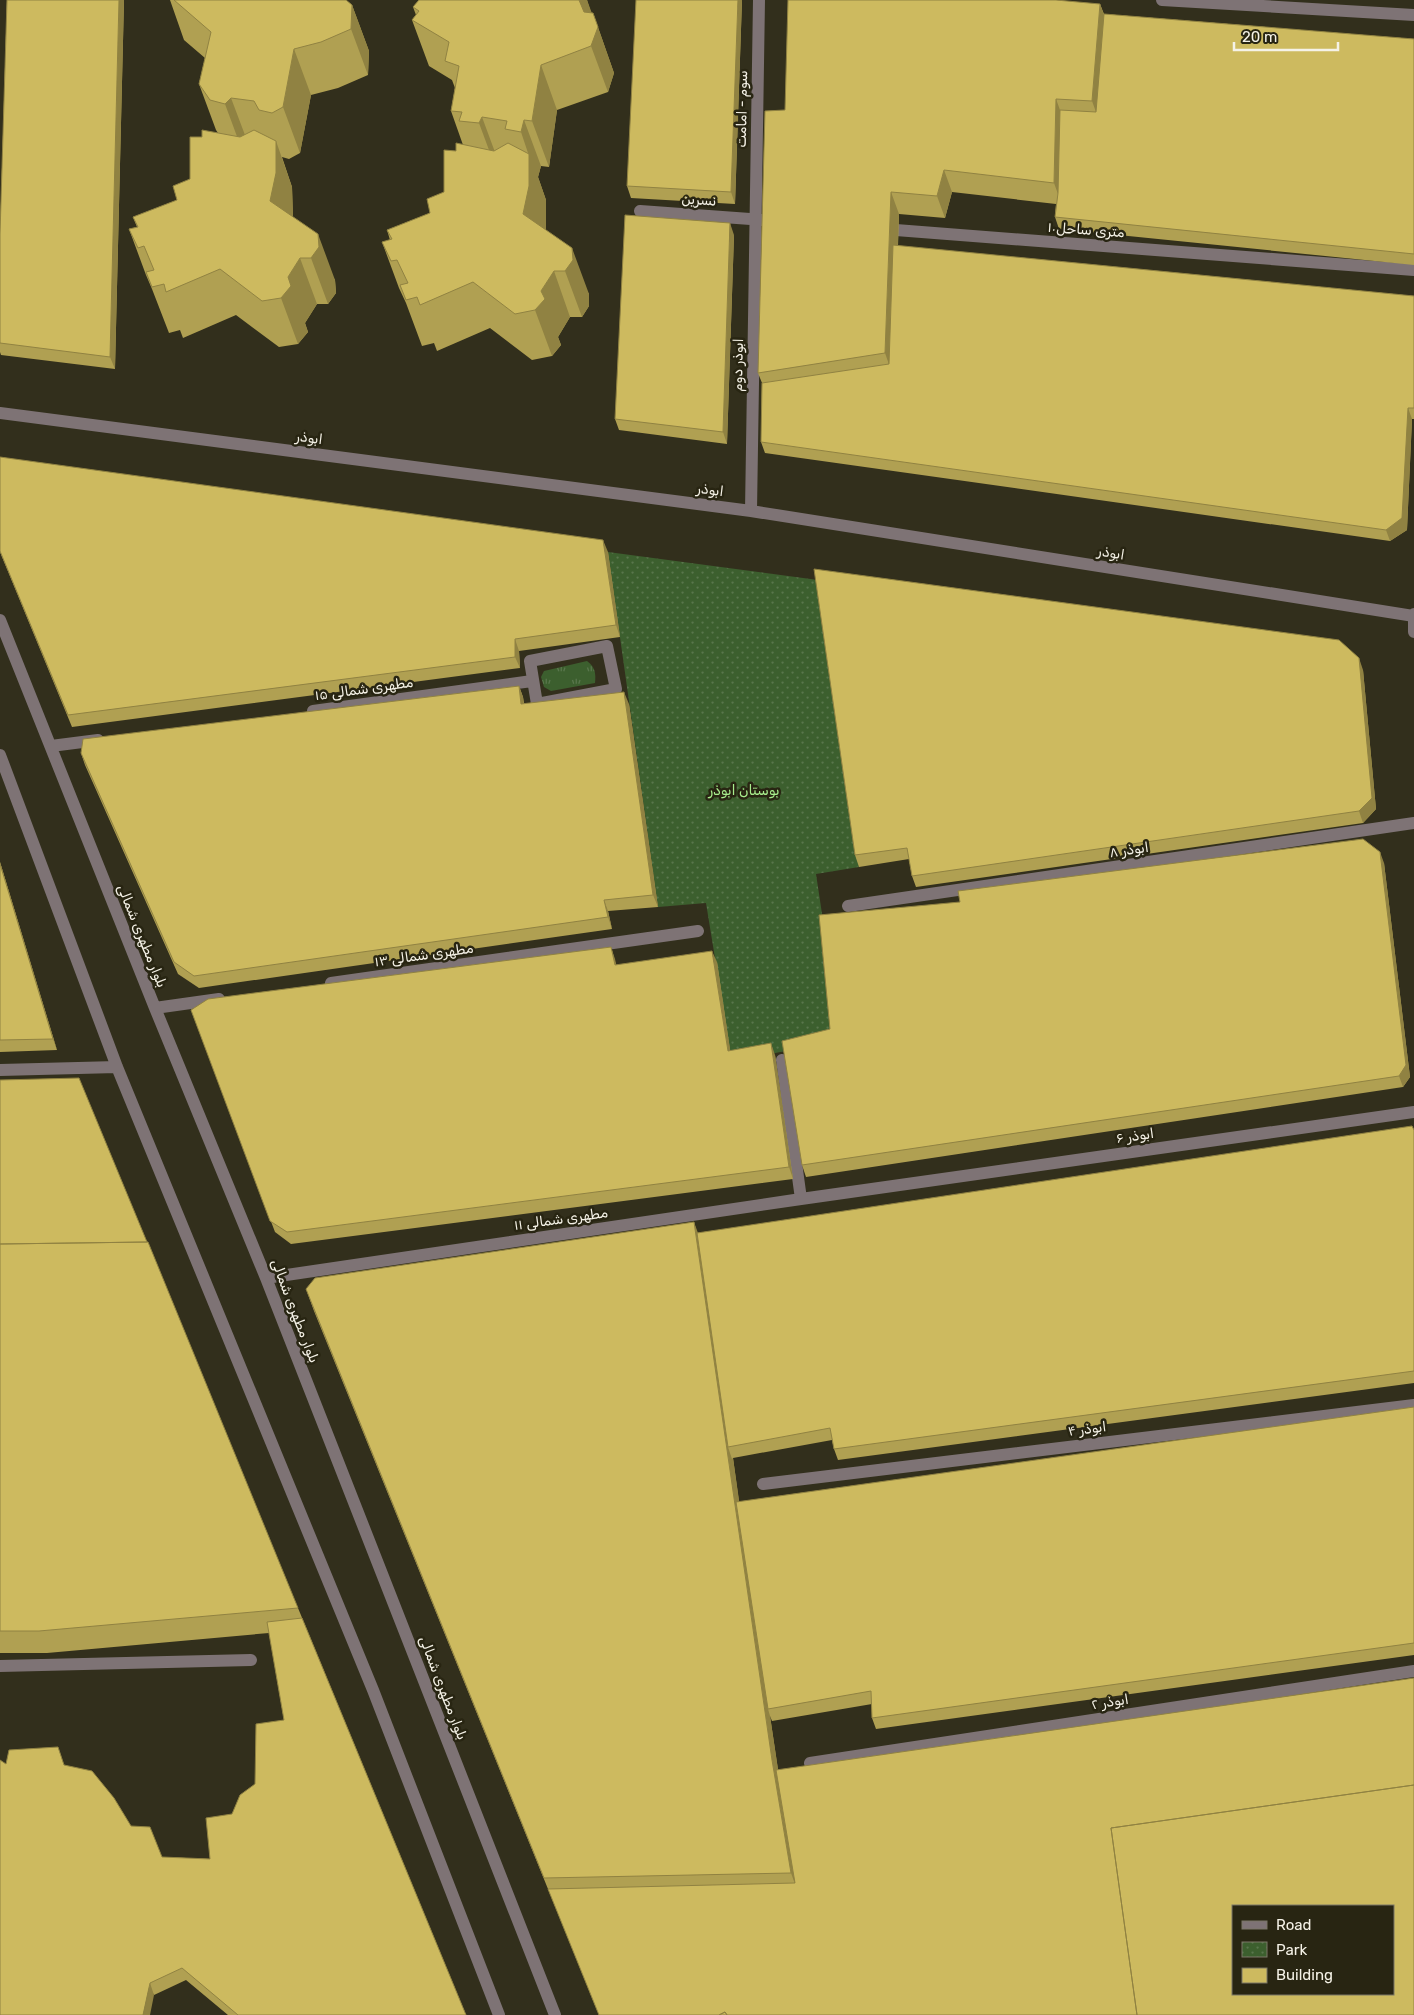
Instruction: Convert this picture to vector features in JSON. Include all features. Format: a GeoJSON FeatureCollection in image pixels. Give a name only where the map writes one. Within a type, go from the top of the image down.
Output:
{"type":"FeatureCollection","features":[{"type":"Feature","properties":{"kind":"street","name":"سوم - امامت"},"geometry":{"type":"LineString","coordinates":[[755,219],[759,0]]}},
{"type":"Feature","properties":{"kind":"street"},"geometry":{"type":"LineString","coordinates":[[1162,0],[1414,15]]}},
{"type":"Feature","properties":{"kind":"street","name":"نسرین"},"geometry":{"type":"LineString","coordinates":[[640,211],[755,219]]}},
{"type":"Feature","properties":{"kind":"street"},"geometry":{"type":"LineString","coordinates":[[755,219],[795,222]]}},
{"type":"Feature","properties":{"kind":"street","name":"ابوذر دوم"},"geometry":{"type":"LineString","coordinates":[[751,510],[755,219]]}},
{"type":"Feature","properties":{"kind":"street","name":"۱۰متری ساحل"},"geometry":{"type":"LineString","coordinates":[[873,228],[1414,270]]}},
{"type":"Feature","properties":{"kind":"street","name":"ابوذر"},"geometry":{"type":"LineString","coordinates":[[0,413],[751,510],[1414,615]]}},
{"type":"Feature","properties":{"kind":"street"},"geometry":{"type":"LineString","coordinates":[[1414,615],[1414,632]]}},
{"type":"Feature","properties":{"kind":"street","name":"بلوار مطهری شمالی"},"geometry":{"type":"LineString","coordinates":[[0,620],[155,1008],[266,1278],[555,2015]]}},
{"type":"Feature","properties":{"kind":"street"},"geometry":{"type":"LineString","coordinates":[[607,646],[616,689],[537,704],[532,682],[530,661],[607,646]]}},
{"type":"Feature","properties":{"kind":"street","name":"مطهری شمالی ۱۵"},"geometry":{"type":"LineString","coordinates":[[296,713],[532,682]]}},
{"type":"Feature","properties":{"kind":"street"},"geometry":{"type":"LineString","coordinates":[[50,746],[110,738]]}},
{"type":"Feature","properties":{"kind":"street"},"geometry":{"type":"LineString","coordinates":[[0,755],[117,1067],[373,1690],[499,2015]]}},
{"type":"Feature","properties":{"kind":"street","name":"ابوذر ۸"},"geometry":{"type":"LineString","coordinates":[[848,906],[1414,823]]}},
{"type":"Feature","properties":{"kind":"street","name":"مطهری شمالی ۱۳"},"geometry":{"type":"LineString","coordinates":[[323,984],[698,931]]}},
{"type":"Feature","properties":{"kind":"street"},"geometry":{"type":"LineString","coordinates":[[155,1008],[234,997]]}},
{"type":"Feature","properties":{"kind":"street"},"geometry":{"type":"LineString","coordinates":[[782,1060],[801,1198]]}},
{"type":"Feature","properties":{"kind":"street"},"geometry":{"type":"LineString","coordinates":[[0,1070],[117,1067]]}},
{"type":"Feature","properties":{"kind":"street","name":"ابوذر ۶"},"geometry":{"type":"LineString","coordinates":[[860,1190],[1414,1112]]}},
{"type":"Feature","properties":{"kind":"street","name":"مطهری شمالی ۱۱"},"geometry":{"type":"LineString","coordinates":[[266,1278],[860,1190]]}},
{"type":"Feature","properties":{"kind":"street","name":"ابوذر ۴"},"geometry":{"type":"LineString","coordinates":[[763,1484],[1414,1405]]}},
{"type":"Feature","properties":{"kind":"street"},"geometry":{"type":"LineString","coordinates":[[0,1666],[251,1660]]}},
{"type":"Feature","properties":{"kind":"street","name":"ابوذر ۲"},"geometry":{"type":"LineString","coordinates":[[810,1763],[1414,1671]]}},
{"type":"Feature","properties":{"kind":"green space","name":"بوستان ابوذر"},"geometry":{"type":"Polygon","coordinates":[[[608,552],[818,580],[859,867],[816,874],[824,927],[834,1041],[732,1062],[706,903],[658,907],[608,552]]]}},
{"type":"Feature","properties":{"kind":"green space"},"geometry":{"type":"Polygon","coordinates":[[[587,661],[594,670],[595,683],[551,691],[544,687],[541,677],[544,671],[587,661]]]}},
{"type":"Feature","properties":{"kind":"building"},"geometry":{"type":"Polygon","coordinates":[[[7,0],[119,0],[110,357],[0,343],[0,234],[7,0]]]}},
{"type":"Feature","properties":{"kind":"building"},"geometry":{"type":"Polygon","coordinates":[[[174,0],[346,0],[352,5],[351,29],[321,42],[294,49],[283,107],[272,113],[259,110],[254,101],[231,98],[225,104],[210,100],[199,84],[211,32],[174,0]]]}},
{"type":"Feature","properties":{"kind":"building"},"geometry":{"type":"Polygon","coordinates":[[[419,0],[579,0],[584,12],[593,13],[598,27],[591,46],[541,65],[532,121],[524,120],[521,132],[505,129],[507,121],[482,117],[479,123],[459,121],[462,112],[451,111],[459,66],[445,61],[449,42],[412,20],[419,11],[413,7],[419,0]]]}},
{"type":"Feature","properties":{"kind":"building"},"geometry":{"type":"Polygon","coordinates":[[[636,0],[738,0],[731,192],[627,186],[636,0]]]}},
{"type":"Feature","properties":{"kind":"building"},"geometry":{"type":"Polygon","coordinates":[[[788,0],[1056,0],[1100,4],[1092,101],[1056,99],[1054,183],[944,170],[937,196],[891,192],[885,353],[758,373],[765,111],[785,110],[788,0]]]}},
{"type":"Feature","properties":{"kind":"building"},"geometry":{"type":"Polygon","coordinates":[[[1104,14],[1414,39],[1414,254],[1055,217],[1058,193],[1060,110],[1096,112],[1104,14]]]}},
{"type":"Feature","properties":{"kind":"building"},"geometry":{"type":"Polygon","coordinates":[[[202,130],[240,137],[254,130],[276,141],[276,173],[270,201],[318,234],[319,247],[311,258],[300,258],[288,277],[291,286],[281,298],[262,301],[220,269],[166,292],[164,284],[152,287],[146,272],[154,270],[144,246],[138,248],[129,229],[138,227],[133,217],[177,200],[173,186],[190,179],[190,137],[202,137],[202,130]]]}},
{"type":"Feature","properties":{"kind":"building"},"geometry":{"type":"Polygon","coordinates":[[[456,143],[494,151],[508,143],[529,154],[529,186],[523,214],[572,248],[573,260],[565,271],[554,271],[541,291],[545,299],[535,310],[515,314],[473,282],[420,305],[417,297],[406,300],[400,285],[408,283],[397,260],[391,261],[382,242],[392,239],[387,230],[430,213],[427,199],[444,192],[444,150],[456,151],[456,143]]]}},
{"type":"Feature","properties":{"kind":"building"},"geometry":{"type":"Polygon","coordinates":[[[625,215],[730,223],[723,432],[615,419],[625,215]]]}},
{"type":"Feature","properties":{"kind":"building"},"geometry":{"type":"Polygon","coordinates":[[[893,245],[1414,296],[1414,408],[1408,408],[1402,518],[1386,530],[761,442],[762,383],[889,364],[893,245]]]}},
{"type":"Feature","properties":{"kind":"building"},"geometry":{"type":"Polygon","coordinates":[[[0,457],[603,540],[616,625],[515,639],[515,657],[68,715],[0,551],[0,457]]]}},
{"type":"Feature","properties":{"kind":"building"},"geometry":{"type":"Polygon","coordinates":[[[814,569],[1339,640],[1359,658],[1372,798],[1359,811],[912,876],[907,848],[855,855],[814,569]]]}},
{"type":"Feature","properties":{"kind":"building"},"geometry":{"type":"Polygon","coordinates":[[[519,686],[521,704],[624,692],[653,895],[604,900],[608,917],[194,976],[174,962],[81,753],[83,739],[519,686]]]}},
{"type":"Feature","properties":{"kind":"building"},"geometry":{"type":"Polygon","coordinates":[[[1363,839],[1380,852],[1406,1065],[1399,1076],[802,1165],[782,1041],[830,1029],[819,915],[960,902],[958,891],[1363,839]]]}},
{"type":"Feature","properties":{"kind":"building"},"geometry":{"type":"Polygon","coordinates":[[[0,864],[53,1039],[0,1040],[0,864]]]}},
{"type":"Feature","properties":{"kind":"building"},"geometry":{"type":"Polygon","coordinates":[[[611,947],[615,965],[712,951],[728,1051],[771,1043],[789,1167],[287,1232],[270,1221],[191,1010],[208,999],[611,947]]]}},
{"type":"Feature","properties":{"kind":"building"},"geometry":{"type":"Polygon","coordinates":[[[79,1078],[147,1242],[0,1244],[0,1080],[79,1078]]]}},
{"type":"Feature","properties":{"kind":"building"},"geometry":{"type":"Polygon","coordinates":[[[1412,1126],[1414,1130],[1414,1371],[834,1449],[830,1428],[728,1447],[697,1233],[1412,1126]]]}},
{"type":"Feature","properties":{"kind":"building"},"geometry":{"type":"Polygon","coordinates":[[[694,1222],[772,1760],[791,1873],[544,1878],[306,1289],[315,1278],[694,1222]]]}},
{"type":"Feature","properties":{"kind":"building"},"geometry":{"type":"Polygon","coordinates":[[[148,1242],[298,1608],[39,1631],[0,1631],[0,1244],[148,1242]]]}},
{"type":"Feature","properties":{"kind":"building"},"geometry":{"type":"Polygon","coordinates":[[[1414,1407],[1414,1643],[872,1718],[871,1691],[768,1709],[736,1502],[1414,1407]]]}},
{"type":"Feature","properties":{"kind":"building"},"geometry":{"type":"Polygon","coordinates":[[[302,1618],[466,2015],[238,2015],[182,1968],[150,1983],[143,2015],[0,2015],[0,1760],[6,1764],[9,1750],[58,1747],[64,1765],[92,1771],[114,1798],[131,1826],[150,1827],[162,1857],[210,1859],[206,1818],[232,1814],[240,1795],[255,1784],[256,1724],[284,1720],[267,1622],[302,1618]]]}},
{"type":"Feature","properties":{"kind":"building"},"geometry":{"type":"Polygon","coordinates":[[[1414,1678],[1414,1785],[1111,1828],[1137,2015],[727,2015],[725,2012],[719,2015],[599,2015],[548,1889],[795,1883],[776,1770],[1414,1678]]]}},
{"type":"Feature","properties":{"kind":"building"},"geometry":{"type":"Polygon","coordinates":[[[1414,1785],[1414,2015],[1137,2015],[1111,1828],[1414,1785]]]}}]}
